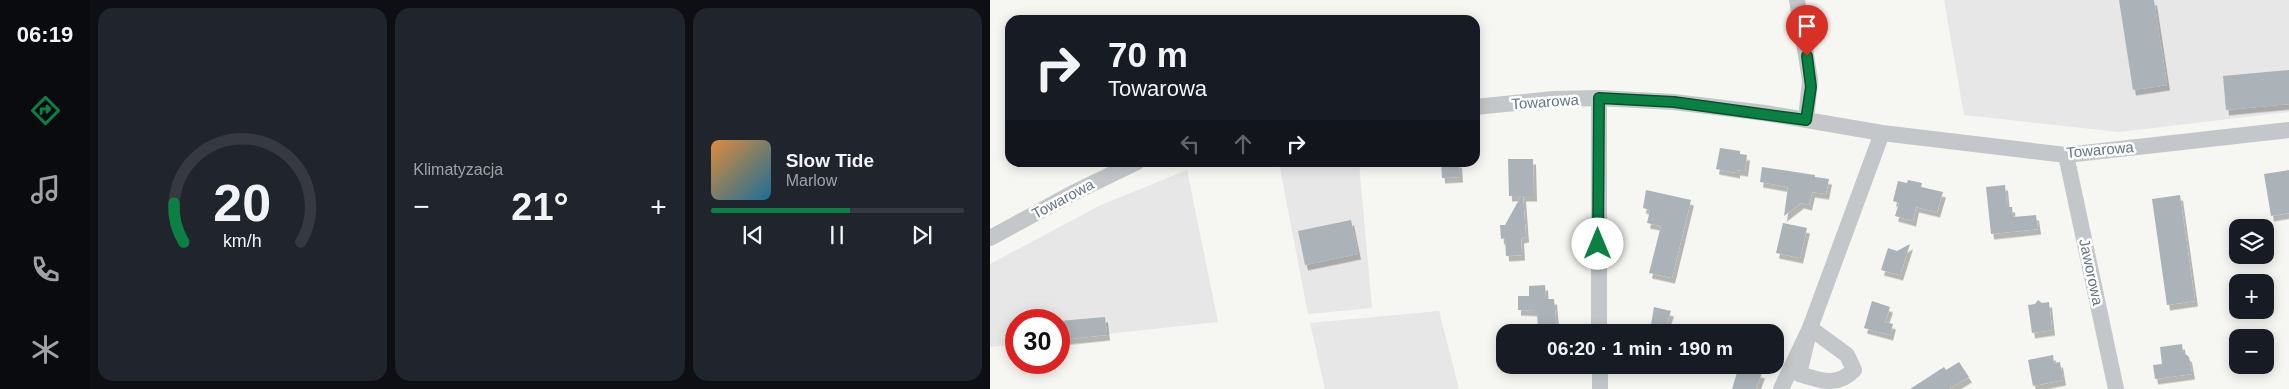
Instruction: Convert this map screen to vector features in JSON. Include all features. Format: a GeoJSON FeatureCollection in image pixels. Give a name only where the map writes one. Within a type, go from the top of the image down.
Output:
{"type":"FeatureCollection","features":[{"type":"Feature","properties":{"kind":"street"},"geometry":{"type":"LineString","coordinates":[[1797,0],[1811,87],[1806,120]]}},
{"type":"Feature","properties":{"kind":"street"},"geometry":{"type":"LineString","coordinates":[[1599,98],[1599,324]]}},
{"type":"Feature","properties":{"kind":"street","name":"Towarowa"},"geometry":{"type":"LineString","coordinates":[[1480,107],[1599,98],[1674,102],[1806,120],[1882,133],[2066,155],[2289,130]]}},
{"type":"Feature","properties":{"kind":"street"},"geometry":{"type":"LineString","coordinates":[[1782,389],[1810,328],[1882,133]]}},
{"type":"Feature","properties":{"kind":"street","name":"Jaworowa"},"geometry":{"type":"LineString","coordinates":[[2066,155],[2116,389]]}},
{"type":"Feature","properties":{"kind":"street","name":"Towarowa"},"geometry":{"type":"LineString","coordinates":[[990,238],[1073,193],[1127,167]]}},
{"type":"Feature","properties":{"kind":"street"},"geometry":{"type":"LineString","coordinates":[[1600,374],[1600,389]]}},
{"type":"Feature","properties":{"kind":"shaded area"},"geometry":{"type":"Polygon","coordinates":[[[1944,0],[2289,0],[2289,112],[2119,132],[1964,115],[1944,0]]]}},
{"type":"Feature","properties":{"kind":"shaded area"},"geometry":{"type":"Polygon","coordinates":[[[1280,167],[1359,167],[1372,308],[1308,314],[1280,167]]]}},
{"type":"Feature","properties":{"kind":"shaded area"},"geometry":{"type":"Polygon","coordinates":[[[1187,170],[1218,322],[1070,338],[1070,309],[1005,309],[1005,345],[990,347],[990,264],[1101,205],[1187,170]]]}},
{"type":"Feature","properties":{"kind":"shaded area"},"geometry":{"type":"Polygon","coordinates":[[[1439,311],[1459,389],[1325,389],[1310,323],[1439,311]]]}},
{"type":"Feature","properties":{"kind":"building"},"geometry":{"type":"Polygon","coordinates":[[[2119,0],[2154,0],[2167,85],[2133,90],[2119,0]]]}},
{"type":"Feature","properties":{"kind":"building"},"geometry":{"type":"Polygon","coordinates":[[[2289,70],[2289,104],[2226,110],[2223,76],[2289,70]]]}},
{"type":"Feature","properties":{"kind":"building"},"geometry":{"type":"Polygon","coordinates":[[[1720,148],[1740,151],[1740,154],[1747,155],[1745,171],[1737,170],[1737,173],[1716,169],[1720,148]]]}},
{"type":"Feature","properties":{"kind":"building"},"geometry":{"type":"Polygon","coordinates":[[[1508,159],[1533,159],[1534,196],[1523,196],[1526,237],[1521,238],[1522,255],[1506,256],[1505,238],[1501,239],[1500,225],[1505,225],[1521,196],[1509,196],[1508,159]]]}},
{"type":"Feature","properties":{"kind":"building"},"geometry":{"type":"Polygon","coordinates":[[[1441,167],[1459,167],[1460,177],[1442,178],[1441,167]]]}},
{"type":"Feature","properties":{"kind":"building"},"geometry":{"type":"Polygon","coordinates":[[[1762,167],[1829,179],[1826,194],[1812,192],[1809,205],[1801,203],[1784,216],[1788,187],[1760,182],[1762,167]]]}},
{"type":"Feature","properties":{"kind":"building"},"geometry":{"type":"Polygon","coordinates":[[[2289,170],[2289,213],[2271,216],[2264,174],[2289,170]]]}},
{"type":"Feature","properties":{"kind":"building"},"geometry":{"type":"Polygon","coordinates":[[[1908,180],[1922,183],[1921,187],[1943,192],[1937,212],[1916,207],[1913,221],[1895,216],[1899,203],[1893,201],[1898,181],[1907,183],[1908,180]]]}},
{"type":"Feature","properties":{"kind":"building"},"geometry":{"type":"Polygon","coordinates":[[[2005,185],[2007,207],[2012,207],[2013,217],[2036,215],[2038,229],[1991,234],[1986,187],[2005,185]]]}},
{"type":"Feature","properties":{"kind":"building"},"geometry":{"type":"Polygon","coordinates":[[[1646,190],[1691,200],[1672,278],[1649,273],[1661,226],[1647,223],[1650,210],[1643,208],[1646,190]]]}},
{"type":"Feature","properties":{"kind":"building"},"geometry":{"type":"Polygon","coordinates":[[[2180,195],[2195,301],[2167,305],[2152,199],[2180,195]]]}},
{"type":"Feature","properties":{"kind":"building"},"geometry":{"type":"Polygon","coordinates":[[[1351,220],[1358,254],[1305,265],[1298,231],[1351,220]]]}},
{"type":"Feature","properties":{"kind":"building"},"geometry":{"type":"Polygon","coordinates":[[[1783,223],[1807,228],[1800,258],[1776,253],[1783,223]]]}},
{"type":"Feature","properties":{"kind":"building"},"geometry":{"type":"Polygon","coordinates":[[[1910,244],[1900,275],[1881,270],[1888,248],[1897,251],[1910,244]]]}},
{"type":"Feature","properties":{"kind":"building"},"geometry":{"type":"Polygon","coordinates":[[[1545,285],[1546,299],[1554,299],[1556,324],[1538,324],[1537,311],[1518,310],[1518,296],[1529,296],[1529,286],[1545,285]]]}},
{"type":"Feature","properties":{"kind":"building"},"geometry":{"type":"Polygon","coordinates":[[[2038,300],[2042,303],[2049,302],[2052,330],[2032,333],[2028,305],[2035,304],[2038,300]]]}},
{"type":"Feature","properties":{"kind":"building"},"geometry":{"type":"Polygon","coordinates":[[[1872,301],[1890,307],[1885,322],[1893,324],[1890,335],[1864,328],[1872,301]]]}},
{"type":"Feature","properties":{"kind":"building"},"geometry":{"type":"Polygon","coordinates":[[[1654,307],[1671,311],[1667,324],[1651,324],[1654,307]]]}},
{"type":"Feature","properties":{"kind":"building"},"geometry":{"type":"Polygon","coordinates":[[[1105,317],[1107,335],[1070,339],[1070,320],[1105,317]]]}},
{"type":"Feature","properties":{"kind":"building"},"geometry":{"type":"Polygon","coordinates":[[[2182,344],[2183,352],[2189,357],[2192,374],[2155,379],[2153,365],[2162,364],[2160,347],[2182,344]]]}},
{"type":"Feature","properties":{"kind":"building"},"geometry":{"type":"Polygon","coordinates":[[[2053,355],[2054,363],[2060,362],[2063,380],[2033,386],[2028,360],[2053,355]]]}},
{"type":"Feature","properties":{"kind":"building"},"geometry":{"type":"Polygon","coordinates":[[[1959,362],[1969,377],[1949,389],[1910,389],[1944,367],[1946,370],[1959,362]]]}},
{"type":"Feature","properties":{"kind":"building"},"geometry":{"type":"Polygon","coordinates":[[[1737,374],[1762,374],[1756,389],[1732,389],[1737,374]]]}},
{"type":"Feature","properties":{"kind":"route"},"geometry":{"type":"LineString","coordinates":[[1598,244],[1599,98],[1674,102],[1806,120],[1811,87],[1807,56]]}}]}
